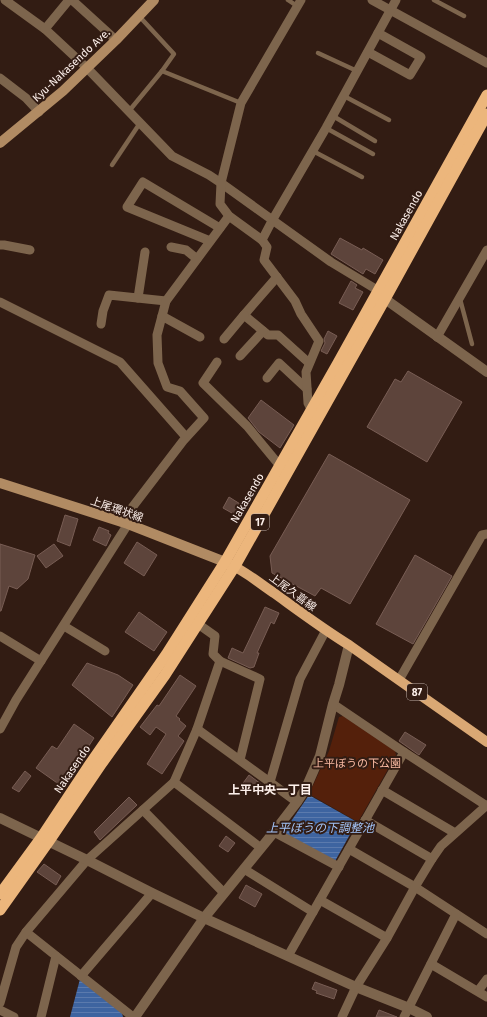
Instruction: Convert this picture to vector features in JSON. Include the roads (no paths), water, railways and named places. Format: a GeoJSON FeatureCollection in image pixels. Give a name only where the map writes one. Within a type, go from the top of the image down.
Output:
{"type":"FeatureCollection","features":[{"type":"Feature","properties":{"kind":"highway","name":"Nakasendo"},"geometry":{"type":"LineString","coordinates":[[0,894],[45,839],[102,763],[165,674],[198,624],[280,466],[382,295],[487,95]]}},
{"type":"Feature","properties":{"kind":"highway","name":"Nakasendo"},"geometry":{"type":"LineString","coordinates":[[0,910],[45,839],[88,766],[230,564],[382,295],[487,114]]}},
{"type":"Feature","properties":{"kind":"main road","name":"Kyu-Nakasendo Ave."},"geometry":{"type":"LineString","coordinates":[[0,143],[88,68],[154,0]]}},
{"type":"Feature","properties":{"kind":"main road","name":"上尾環状線"},"geometry":{"type":"LineString","coordinates":[[0,483],[124,523],[230,564]]}},
{"type":"Feature","properties":{"kind":"main road","name":"上尾久喜線"},"geometry":{"type":"LineString","coordinates":[[230,564],[347,644]]}},
{"type":"Feature","properties":{"kind":"main road","name":"87"},"geometry":{"type":"LineString","coordinates":[[347,644],[487,742]]}},
{"type":"Feature","properties":{"kind":"street"},"geometry":{"type":"LineString","coordinates":[[5,0],[45,29],[88,68],[172,156],[222,183],[331,262],[382,295],[437,337],[487,372]]}},
{"type":"Feature","properties":{"kind":"street"},"geometry":{"type":"LineString","coordinates":[[45,29],[70,0],[116,40]]}},
{"type":"Feature","properties":{"kind":"street"},"geometry":{"type":"LineString","coordinates":[[372,0],[487,63]]}},
{"type":"Feature","properties":{"kind":"street"},"geometry":{"type":"LineString","coordinates":[[262,240],[272,219],[333,116],[396,0]]}},
{"type":"Feature","properties":{"kind":"street"},"geometry":{"type":"LineString","coordinates":[[299,3],[241,103],[222,183],[220,204],[229,216],[262,240],[267,247],[264,260],[295,301],[301,314],[319,341],[306,372],[308,403],[312,411]]}},
{"type":"Feature","properties":{"kind":"street"},"geometry":{"type":"LineString","coordinates":[[368,52],[410,75],[421,57],[378,33]]}},
{"type":"Feature","properties":{"kind":"street"},"geometry":{"type":"LineString","coordinates":[[0,78],[31,102],[38,112]]}},
{"type":"Feature","properties":{"kind":"street"},"geometry":{"type":"LineString","coordinates":[[210,241],[127,207],[143,182],[220,228]]}},
{"type":"Feature","properties":{"kind":"street"},"geometry":{"type":"LineString","coordinates":[[0,729],[16,700],[64,626],[124,523],[186,437],[204,418],[180,391],[167,387],[158,363],[157,335],[166,301],[229,216]]}},
{"type":"Feature","properties":{"kind":"street"},"geometry":{"type":"LineString","coordinates":[[0,245],[30,250]]}},
{"type":"Feature","properties":{"kind":"street"},"geometry":{"type":"LineString","coordinates":[[172,247],[186,250],[197,259]]}},
{"type":"Feature","properties":{"kind":"street"},"geometry":{"type":"LineString","coordinates":[[437,337],[487,250]]}},
{"type":"Feature","properties":{"kind":"street"},"geometry":{"type":"LineString","coordinates":[[138,298],[145,252]]}},
{"type":"Feature","properties":{"kind":"street"},"geometry":{"type":"LineString","coordinates":[[224,339],[277,277]]}},
{"type":"Feature","properties":{"kind":"street"},"geometry":{"type":"LineString","coordinates":[[101,324],[103,311],[109,295],[166,301]]}},
{"type":"Feature","properties":{"kind":"street"},"geometry":{"type":"LineString","coordinates":[[0,302],[120,362],[186,437]]}},
{"type":"Feature","properties":{"kind":"street"},"geometry":{"type":"LineString","coordinates":[[244,315],[268,335],[278,335],[309,363]]}},
{"type":"Feature","properties":{"kind":"street"},"geometry":{"type":"LineString","coordinates":[[162,316],[200,337]]}},
{"type":"Feature","properties":{"kind":"street"},"geometry":{"type":"LineString","coordinates":[[240,356],[263,331]]}},
{"type":"Feature","properties":{"kind":"street"},"geometry":{"type":"LineString","coordinates":[[217,362],[203,383],[247,426],[280,466]]}},
{"type":"Feature","properties":{"kind":"street"},"geometry":{"type":"LineString","coordinates":[[267,378],[279,363],[307,389]]}},
{"type":"Feature","properties":{"kind":"street"},"geometry":{"type":"LineString","coordinates":[[399,680],[482,535],[487,534]]}},
{"type":"Feature","properties":{"kind":"street"},"geometry":{"type":"LineString","coordinates":[[198,624],[215,636],[213,654],[220,661],[260,679],[240,760]]}},
{"type":"Feature","properties":{"kind":"street"},"geometry":{"type":"LineString","coordinates":[[64,626],[105,651]]}},
{"type":"Feature","properties":{"kind":"street"},"geometry":{"type":"LineString","coordinates":[[270,782],[300,679],[326,630]]}},
{"type":"Feature","properties":{"kind":"street"},"geometry":{"type":"LineString","coordinates":[[0,636],[41,661]]}},
{"type":"Feature","properties":{"kind":"street"},"geometry":{"type":"LineString","coordinates":[[26,932],[134,1017],[204,918],[274,832],[306,788],[320,756],[339,684],[347,644]]}},
{"type":"Feature","properties":{"kind":"street"},"geometry":{"type":"LineString","coordinates":[[0,1003],[16,947],[26,932],[87,860],[174,782],[196,729],[220,661]]}},
{"type":"Feature","properties":{"kind":"street"},"geometry":{"type":"LineString","coordinates":[[333,704],[487,806],[441,846],[432,859],[387,938],[356,987],[342,1017]]}},
{"type":"Feature","properties":{"kind":"street"},"geometry":{"type":"LineString","coordinates":[[196,729],[297,802]]}},
{"type":"Feature","properties":{"kind":"street"},"geometry":{"type":"LineString","coordinates":[[288,956],[404,752]]}},
{"type":"Feature","properties":{"kind":"street"},"geometry":{"type":"LineString","coordinates":[[174,782],[261,848]]}},
{"type":"Feature","properties":{"kind":"street"},"geometry":{"type":"LineString","coordinates":[[382,790],[455,833]]}},
{"type":"Feature","properties":{"kind":"street"},"geometry":{"type":"LineString","coordinates":[[143,810],[224,893]]}},
{"type":"Feature","properties":{"kind":"street"},"geometry":{"type":"LineString","coordinates":[[0,818],[204,918],[356,987],[407,1012],[427,1017]]}},
{"type":"Feature","properties":{"kind":"street"},"geometry":{"type":"LineString","coordinates":[[365,820],[432,859]]}},
{"type":"Feature","properties":{"kind":"street"},"geometry":{"type":"LineString","coordinates":[[274,832],[338,867]]}},
{"type":"Feature","properties":{"kind":"street"},"geometry":{"type":"LineString","coordinates":[[349,849],[415,887],[487,934]]}},
{"type":"Feature","properties":{"kind":"street"},"geometry":{"type":"LineString","coordinates":[[244,868],[313,912]]}},
{"type":"Feature","properties":{"kind":"street"},"geometry":{"type":"LineString","coordinates":[[81,976],[152,893]]}},
{"type":"Feature","properties":{"kind":"street"},"geometry":{"type":"LineString","coordinates":[[320,900],[387,938]]}},
{"type":"Feature","properties":{"kind":"street"},"geometry":{"type":"LineString","coordinates":[[407,1012],[456,914]]}},
{"type":"Feature","properties":{"kind":"street"},"geometry":{"type":"LineString","coordinates":[[40,1017],[56,956]]}},
{"type":"Feature","properties":{"kind":"street"},"geometry":{"type":"LineString","coordinates":[[431,964],[487,997]]}},
{"type":"Feature","properties":{"kind":"street"},"geometry":{"type":"LineString","coordinates":[[478,991],[487,979]]}},
{"type":"Feature","properties":{"kind":"street"},"geometry":{"type":"LineString","coordinates":[[0,1010],[14,1017]]}},
{"type":"Feature","properties":{"kind":"lane"},"geometry":{"type":"LineString","coordinates":[[288,0],[299,3]]}},
{"type":"Feature","properties":{"kind":"lane"},"geometry":{"type":"LineString","coordinates":[[434,0],[464,16]]}},
{"type":"Feature","properties":{"kind":"lane"},"geometry":{"type":"LineString","coordinates":[[129,111],[174,54],[139,16]]}},
{"type":"Feature","properties":{"kind":"lane"},"geometry":{"type":"LineString","coordinates":[[318,52],[357,71]]}},
{"type":"Feature","properties":{"kind":"lane"},"geometry":{"type":"LineString","coordinates":[[162,71],[241,103]]}},
{"type":"Feature","properties":{"kind":"lane"},"geometry":{"type":"LineString","coordinates":[[344,96],[389,120]]}},
{"type":"Feature","properties":{"kind":"lane"},"geometry":{"type":"LineString","coordinates":[[333,116],[375,141]]}},
{"type":"Feature","properties":{"kind":"lane"},"geometry":{"type":"LineString","coordinates":[[112,165],[140,123]]}},
{"type":"Feature","properties":{"kind":"lane"},"geometry":{"type":"LineString","coordinates":[[326,128],[373,154]]}},
{"type":"Feature","properties":{"kind":"lane"},"geometry":{"type":"LineString","coordinates":[[313,151],[362,177]]}},
{"type":"Feature","properties":{"kind":"lane"},"geometry":{"type":"LineString","coordinates":[[459,298],[472,344]]}},
{"type":"Feature","properties":{"kind":"water","name":"上平ぼうの下調整池"},"geometry":{"type":"Polygon","coordinates":[[[309,795],[357,822],[334,863],[286,836],[285,830],[309,795]]]}},
{"type":"Feature","properties":{"kind":"water"},"geometry":{"type":"Polygon","coordinates":[[[80,979],[122,1013],[123,1017],[70,1017],[80,979]]]}},
{"type":"Feature","properties":{"kind":"district","name":"上平中央一丁目"},"geometry":{"type":"Point","coordinates":[270,790]}},
{"type":"Feature","properties":{"kind":"park label","name":"上平ぼうの下公園"},"geometry":{"type":"Point","coordinates":[357,763]}}]}
